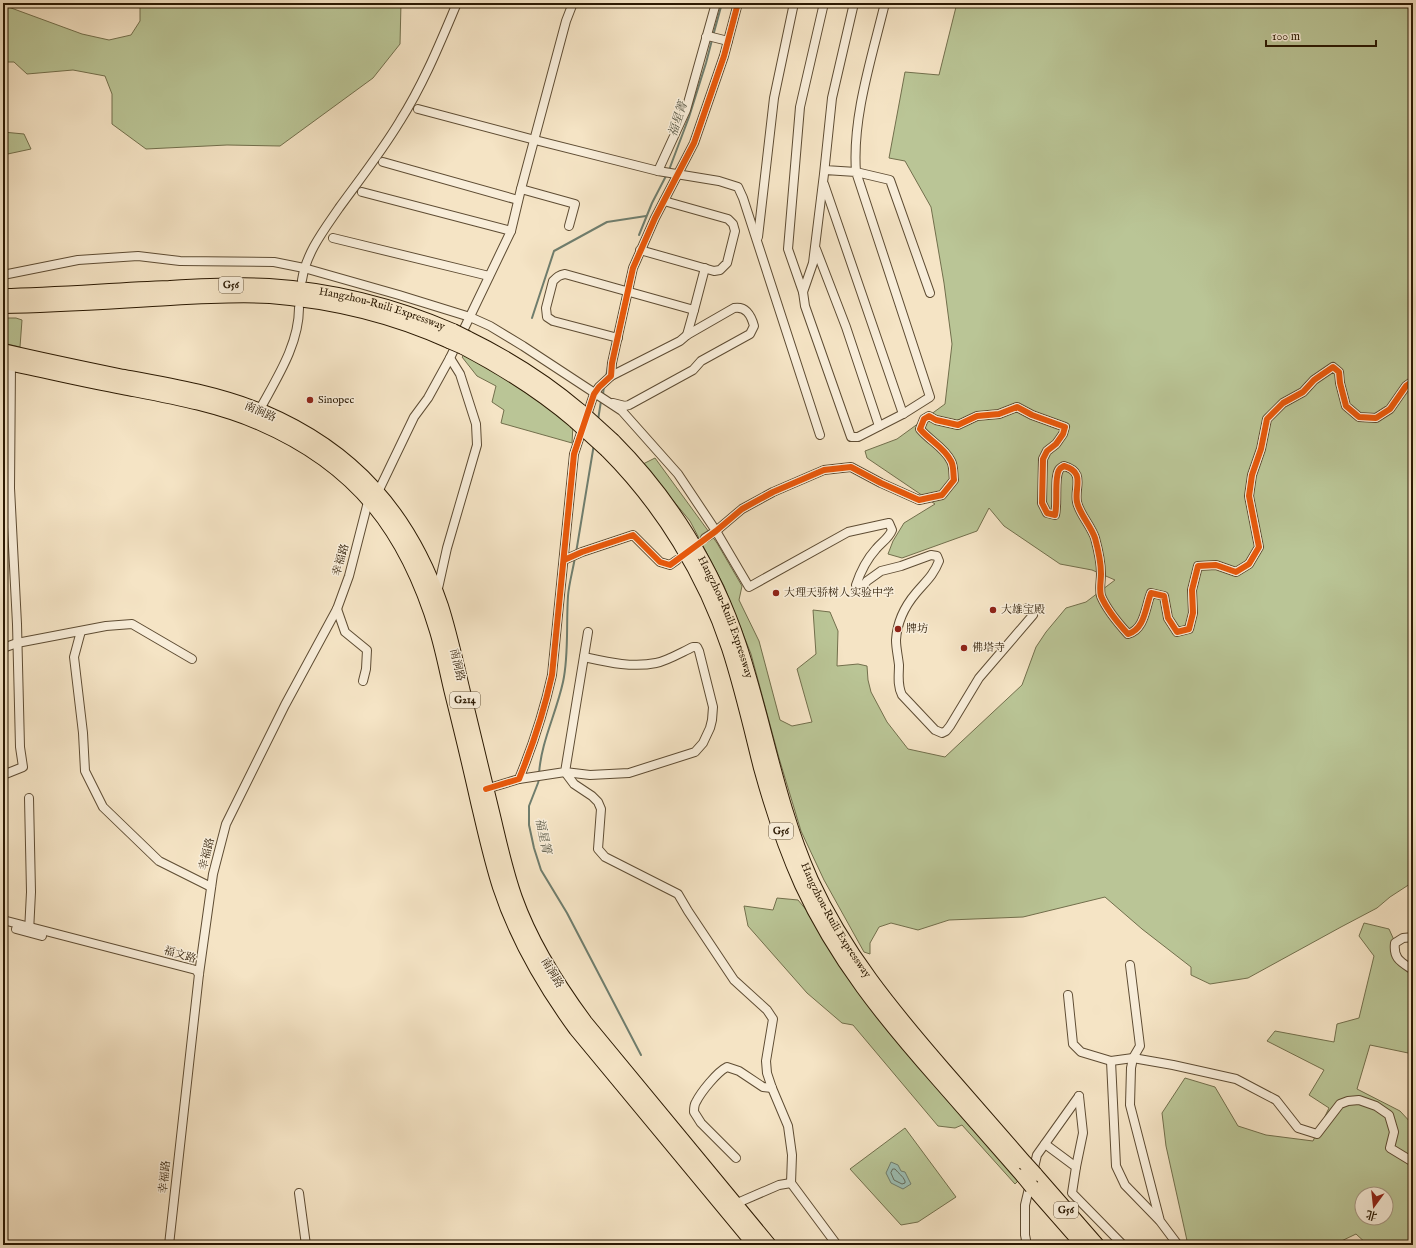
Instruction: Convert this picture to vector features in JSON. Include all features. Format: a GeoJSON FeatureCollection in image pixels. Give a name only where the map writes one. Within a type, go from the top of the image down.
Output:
{"type":"FeatureCollection","features":[{"type":"Feature","properties":{"kind":"highway","name":"Hangzhou–Ruili Expressway"},"geometry":{"type":"LineString","coordinates":[[3,296],[205,286],[269,286],[307,290],[358,299],[413,315],[465,343],[483,357],[578,416],[650,482],[672,513],[699,556],[720,595],[741,651],[775,780],[794,838],[814,886],[839,933],[865,973],[892,1010],[1029,1175],[1083,1245]]}},
{"type":"Feature","properties":{"kind":"highway","name":"Hangzhou–Ruili Expressway"},"geometry":{"type":"LineString","coordinates":[[3,306],[206,296],[268,296],[299,299],[356,309],[451,336]]}},
{"type":"Feature","properties":{"kind":"highway","name":"南涧路"},"geometry":{"type":"LineString","coordinates":[[3,351],[205,393],[234,401],[285,423],[323,444],[351,466],[373,495],[384,518],[402,545],[430,608],[481,790],[513,890],[524,921],[542,956],[569,1000],[585,1022],[769,1245]]}},
{"type":"Feature","properties":{"kind":"highway","name":"南涧路"},"geometry":{"type":"LineString","coordinates":[[7,363],[202,404],[247,417],[280,432],[316,454],[389,506],[412,540],[422,560],[436,594],[456,657],[481,790],[491,854],[504,899],[520,937],[540,974],[576,1029],[755,1245]]}},
{"type":"Feature","properties":{"kind":"highway","name":"Hangzhou–Ruili Expressway"},"geometry":{"type":"LineString","coordinates":[[1029,1175],[1097,1245]]}},
{"type":"Feature","properties":{"kind":"street"},"geometry":{"type":"LineString","coordinates":[[302,280],[308,257],[327,226],[400,122],[418,90],[457,3]]}},
{"type":"Feature","properties":{"kind":"street","name":"幸福路"},"geometry":{"type":"LineString","coordinates":[[169,1245],[199,974],[211,887],[226,824],[285,705],[338,609],[373,495],[414,416],[428,398],[450,358],[511,231],[566,21],[573,3]]}},
{"type":"Feature","properties":{"kind":"street"},"geometry":{"type":"LineString","coordinates":[[660,171],[686,110],[716,3]]}},
{"type":"Feature","properties":{"kind":"street"},"geometry":{"type":"LineString","coordinates":[[611,376],[612,363],[633,268],[676,173],[694,143],[724,56],[738,3]]}},
{"type":"Feature","properties":{"kind":"street"},"geometry":{"type":"LineString","coordinates":[[757,240],[774,98],[794,3]]}},
{"type":"Feature","properties":{"kind":"street"},"geometry":{"type":"LineString","coordinates":[[824,3],[800,107],[788,249],[803,292],[805,306],[851,437],[858,437],[903,414],[930,397],[856,172],[855,155],[860,108],[885,3]]}},
{"type":"Feature","properties":{"kind":"street"},"geometry":{"type":"LineString","coordinates":[[803,292],[813,263],[825,170],[832,98],[854,3]]}},
{"type":"Feature","properties":{"kind":"street"},"geometry":{"type":"LineString","coordinates":[[707,36],[728,41]]}},
{"type":"Feature","properties":{"kind":"street"},"geometry":{"type":"LineString","coordinates":[[418,109],[660,171],[719,181],[738,187],[744,198],[820,435]]}},
{"type":"Feature","properties":{"kind":"street"},"geometry":{"type":"LineString","coordinates":[[383,162],[518,200]]}},
{"type":"Feature","properties":{"kind":"street"},"geometry":{"type":"LineString","coordinates":[[825,170],[856,172],[890,180],[930,293]]}},
{"type":"Feature","properties":{"kind":"street"},"geometry":{"type":"LineString","coordinates":[[823,182],[903,414]]}},
{"type":"Feature","properties":{"kind":"street"},"geometry":{"type":"LineString","coordinates":[[521,189],[575,204],[569,226]]}},
{"type":"Feature","properties":{"kind":"street"},"geometry":{"type":"LineString","coordinates":[[362,192],[511,231]]}},
{"type":"Feature","properties":{"kind":"street"},"geometry":{"type":"LineString","coordinates":[[640,250],[718,271],[726,266],[735,231],[733,224],[728,219],[664,201]]}},
{"type":"Feature","properties":{"kind":"street"},"geometry":{"type":"LineString","coordinates":[[333,238],[489,276]]}},
{"type":"Feature","properties":{"kind":"street"},"geometry":{"type":"LineString","coordinates":[[815,248],[846,327],[879,426]]}},
{"type":"Feature","properties":{"kind":"street"},"geometry":{"type":"LineString","coordinates":[[3,275],[78,260],[138,256],[180,261],[274,262],[304,268],[399,295],[470,317],[490,326],[608,402],[631,420],[678,474],[716,531],[749,586],[848,532],[889,523],[892,530],[890,536],[875,550],[867,562],[859,576],[856,585],[857,588],[863,586],[867,581],[881,571],[931,555],[937,556],[939,561],[934,573],[905,608],[896,640],[899,664],[899,689],[902,695],[935,730],[942,733],[950,726],[978,678],[1033,615],[1027,608]]}},
{"type":"Feature","properties":{"kind":"street"},"geometry":{"type":"LineString","coordinates":[[687,335],[705,268]]}},
{"type":"Feature","properties":{"kind":"street"},"geometry":{"type":"LineString","coordinates":[[618,338],[553,321],[547,317],[546,308],[553,281],[558,276],[565,274],[694,310]]}},
{"type":"Feature","properties":{"kind":"street"},"geometry":{"type":"LineString","coordinates":[[519,779],[535,737],[552,675],[567,559],[574,454],[599,387],[611,376],[680,341],[687,335],[734,308],[739,307],[746,310],[752,318],[754,326],[750,334],[701,361],[693,370],[629,405],[625,406],[608,402]]}},
{"type":"Feature","properties":{"kind":"street"},"geometry":{"type":"LineString","coordinates":[[259,411],[280,373],[294,340],[299,322],[299,308]]}},
{"type":"Feature","properties":{"kind":"street"},"geometry":{"type":"LineString","coordinates":[[436,594],[447,548],[477,445],[476,424],[460,374],[450,358]]}},
{"type":"Feature","properties":{"kind":"street"},"geometry":{"type":"LineString","coordinates":[[3,775],[23,767],[20,747],[10,488],[7,363]]}},
{"type":"Feature","properties":{"kind":"street"},"geometry":{"type":"LineString","coordinates":[[705,538],[716,531],[742,509],[773,492],[824,470],[851,467],[881,483],[919,500],[942,495],[954,480],[952,462],[940,447],[920,429],[924,420],[929,416],[936,420],[958,425],[977,416],[999,414],[1017,407],[1032,415],[1065,426],[1063,434],[1056,444],[1047,451],[1043,459],[1042,503],[1047,513],[1054,515],[1056,508],[1056,479],[1059,470],[1064,466],[1071,468],[1076,474],[1078,481],[1076,502],[1094,536],[1101,572],[1100,594],[1107,608],[1118,624],[1128,634],[1135,631],[1142,623],[1152,593],[1164,596],[1168,618],[1177,632],[1189,629],[1193,613],[1192,590],[1198,566],[1216,565],[1236,572],[1249,564],[1259,546],[1249,496],[1252,475],[1261,449],[1267,419],[1283,403],[1303,392],[1314,380],[1333,367],[1339,372],[1340,383],[1346,406],[1359,416],[1376,418],[1390,409],[1406,386],[1413,381]]}},
{"type":"Feature","properties":{"kind":"street"},"geometry":{"type":"LineString","coordinates":[[567,559],[582,552],[633,535],[660,562],[670,564],[676,560]]}},
{"type":"Feature","properties":{"kind":"street"},"geometry":{"type":"LineString","coordinates":[[338,609],[345,632],[367,650],[364,681]]}},
{"type":"Feature","properties":{"kind":"street"},"geometry":{"type":"LineString","coordinates":[[3,648],[106,626],[132,624],[192,659]]}},
{"type":"Feature","properties":{"kind":"street"},"geometry":{"type":"LineString","coordinates":[[81,631],[74,657],[83,732],[85,771],[103,807],[159,861],[211,887]]}},
{"type":"Feature","properties":{"kind":"street"},"geometry":{"type":"LineString","coordinates":[[588,632],[565,772],[574,784],[598,802],[601,809],[598,849],[606,857],[678,894],[734,980],[766,1010],[773,1019],[766,1061],[767,1073],[788,1126],[792,1155],[791,1183],[837,1245]]}},
{"type":"Feature","properties":{"kind":"street"},"geometry":{"type":"LineString","coordinates":[[481,790],[519,779],[544,774],[565,772],[590,775],[629,773],[695,752],[703,742],[710,728],[713,707],[697,647],[693,647],[657,663],[635,665],[584,657]]}},
{"type":"Feature","properties":{"kind":"street"},"geometry":{"type":"LineString","coordinates":[[29,798],[31,892],[30,930]]}},
{"type":"Feature","properties":{"kind":"street","name":"福文路"},"geometry":{"type":"LineString","coordinates":[[3,920],[30,930],[195,975],[199,974]]}},
{"type":"Feature","properties":{"kind":"street","name":"福文路"},"geometry":{"type":"LineString","coordinates":[[3,926],[30,930]]}},
{"type":"Feature","properties":{"kind":"street"},"geometry":{"type":"LineString","coordinates":[[1413,937],[1403,938],[1395,943],[1394,952],[1397,958],[1413,970]]}},
{"type":"Feature","properties":{"kind":"street"},"geometry":{"type":"LineString","coordinates":[[1130,965],[1140,1046],[1133,1058],[1131,1068],[1130,1105],[1160,1221]]}},
{"type":"Feature","properties":{"kind":"street"},"geometry":{"type":"LineString","coordinates":[[1068,995],[1073,1044],[1081,1052],[1111,1061],[1133,1058],[1174,1065],[1236,1079],[1276,1100],[1298,1128],[1317,1134],[1340,1104],[1348,1101],[1359,1100],[1376,1106],[1388,1115],[1394,1132],[1390,1148],[1413,1162]]}},
{"type":"Feature","properties":{"kind":"street"},"geometry":{"type":"LineString","coordinates":[[1111,1061],[1116,1166],[1125,1185],[1160,1221],[1178,1245]]}},
{"type":"Feature","properties":{"kind":"street"},"geometry":{"type":"LineString","coordinates":[[736,1158],[702,1123],[694,1112],[695,1104],[713,1079],[727,1067],[739,1071],[763,1087],[772,1088]]}},
{"type":"Feature","properties":{"kind":"street"},"geometry":{"type":"LineString","coordinates":[[1027,1245],[1025,1235],[1026,1205],[1037,1155],[1078,1096],[1082,1134],[1072,1193],[1123,1245]]}},
{"type":"Feature","properties":{"kind":"street"},"geometry":{"type":"LineString","coordinates":[[1045,1144],[1076,1167]]}},
{"type":"Feature","properties":{"kind":"street"},"geometry":{"type":"LineString","coordinates":[[735,1204],[780,1184],[791,1183]]}},
{"type":"Feature","properties":{"kind":"street"},"geometry":{"type":"LineString","coordinates":[[299,1193],[306,1245]]}},
{"type":"Feature","properties":{"kind":"green space"},"geometry":{"type":"Polygon","coordinates":[[[140,3],[401,3],[400,44],[373,78],[280,146],[227,145],[146,149],[112,124],[112,94],[105,76],[73,70],[27,74],[14,62],[3,62],[3,5],[82,34],[109,40],[131,35],[140,21],[140,3]]]}},
{"type":"Feature","properties":{"kind":"green space"},"geometry":{"type":"Polygon","coordinates":[[[957,3],[1413,3],[1413,882],[1390,897],[1377,908],[1248,978],[1210,984],[1191,975],[1191,967],[1142,929],[1105,897],[1023,917],[949,920],[918,930],[891,923],[879,927],[870,943],[870,954],[864,952],[824,880],[801,831],[779,758],[751,654],[724,586],[690,521],[643,464],[655,458],[717,543],[742,586],[739,600],[759,641],[780,720],[792,726],[812,722],[797,669],[816,654],[813,610],[830,612],[838,631],[837,666],[858,664],[867,666],[871,692],[887,722],[908,749],[945,757],[1022,685],[1036,647],[1046,632],[1066,608],[1086,602],[1115,580],[1092,570],[1060,564],[1004,526],[989,508],[977,531],[902,558],[888,554],[893,541],[904,523],[935,504],[867,458],[865,451],[897,439],[945,404],[952,344],[944,283],[931,207],[905,161],[889,158],[905,72],[939,75],[957,3]]]}},
{"type":"Feature","properties":{"kind":"green space"},"geometry":{"type":"Polygon","coordinates":[[[3,132],[24,134],[31,149],[3,155],[3,132]]]}},
{"type":"Feature","properties":{"kind":"green space"},"geometry":{"type":"Polygon","coordinates":[[[3,318],[16,318],[22,320],[20,347],[3,343],[3,318]]]}},
{"type":"Feature","properties":{"kind":"green space"},"geometry":{"type":"Polygon","coordinates":[[[465,354],[502,374],[573,425],[572,443],[501,423],[504,410],[492,402],[496,386],[477,376],[462,357],[465,354]]]}},
{"type":"Feature","properties":{"kind":"green space"},"geometry":{"type":"Polygon","coordinates":[[[777,898],[798,900],[818,924],[1020,1179],[1015,1184],[962,1125],[955,1128],[938,1126],[853,1025],[842,1023],[807,993],[748,926],[744,906],[773,910],[777,898]]]}},
{"type":"Feature","properties":{"kind":"green space"},"geometry":{"type":"Polygon","coordinates":[[[1364,923],[1389,929],[1413,982],[1413,1054],[1370,1045],[1357,1089],[1400,1111],[1413,1125],[1413,1245],[1368,1245],[1356,1234],[1333,1245],[1188,1245],[1166,1146],[1162,1113],[1185,1078],[1215,1087],[1238,1126],[1266,1135],[1313,1141],[1329,1108],[1309,1095],[1324,1070],[1267,1041],[1275,1031],[1334,1042],[1337,1024],[1359,1018],[1374,956],[1359,936],[1364,923]]]}},
{"type":"Feature","properties":{"kind":"green space"},"geometry":{"type":"Polygon","coordinates":[[[905,1128],[956,1197],[918,1222],[901,1225],[850,1169],[905,1128]]]}},
{"type":"Feature","properties":{"kind":"water"},"geometry":{"type":"Polygon","coordinates":[[[891,1162],[898,1165],[901,1171],[905,1172],[911,1184],[903,1189],[891,1183],[886,1173],[891,1162]]]}},
{"type":"Feature","properties":{"kind":"waterway","name":"福星箐"},"geometry":{"type":"LineString","coordinates":[[713,36],[722,3]]}},
{"type":"Feature","properties":{"kind":"waterway","name":"福星箐"},"geometry":{"type":"LineString","coordinates":[[669,170],[689,117],[712,40]]}},
{"type":"Feature","properties":{"kind":"waterway","name":"福星箐"},"geometry":{"type":"LineString","coordinates":[[639,235],[652,203],[667,174]]}},
{"type":"Feature","properties":{"kind":"waterway"},"geometry":{"type":"LineString","coordinates":[[532,318],[554,251],[607,222],[646,216]]}},
{"type":"Feature","properties":{"kind":"waterway","name":"福星箐"},"geometry":{"type":"LineString","coordinates":[[606,377],[608,366]]}},
{"type":"Feature","properties":{"kind":"waterway","name":"福星箐"},"geometry":{"type":"LineString","coordinates":[[603,395],[604,385]]}},
{"type":"Feature","properties":{"kind":"waterway","name":"福星箐"},"geometry":{"type":"LineString","coordinates":[[598,420],[601,401]]}},
{"type":"Feature","properties":{"kind":"waterway","name":"福星箐"},"geometry":{"type":"LineString","coordinates":[[576,553],[594,444]]}},
{"type":"Feature","properties":{"kind":"waterway","name":"福星箐"},"geometry":{"type":"LineString","coordinates":[[539,774],[540,762],[565,672],[568,596],[575,557]]}},
{"type":"Feature","properties":{"kind":"waterway","name":"福星箐"},"geometry":{"type":"LineString","coordinates":[[539,779],[529,806],[529,825],[541,870],[567,913],[641,1055]]}},
{"type":"Feature","properties":{"kind":"cycle path"},"geometry":{"type":"LineString","coordinates":[[486,789],[519,779],[538,728],[552,675],[574,454],[594,394],[611,376],[612,363],[633,268],[655,218],[694,143],[724,56],[738,3]]}},
{"type":"Feature","properties":{"kind":"cycle path"},"geometry":{"type":"LineString","coordinates":[[564,560],[582,552],[633,535],[660,562],[670,565],[716,531],[742,509],[773,492],[824,470],[851,467],[881,483],[919,500],[942,495],[954,480],[953,465],[945,452],[920,429],[924,419],[929,416],[936,420],[958,425],[977,416],[999,414],[1017,407],[1032,415],[1065,427],[1063,434],[1056,444],[1047,451],[1043,459],[1042,503],[1047,513],[1055,515],[1059,470],[1064,466],[1075,472],[1078,481],[1076,497],[1078,506],[1093,533],[1098,551],[1101,570],[1101,596],[1113,616],[1128,634],[1138,628],[1141,623],[1151,593],[1164,596],[1168,618],[1177,632],[1189,629],[1193,613],[1192,590],[1198,566],[1216,565],[1236,572],[1249,564],[1259,547],[1249,496],[1252,475],[1261,449],[1267,419],[1283,403],[1303,392],[1314,380],[1333,367],[1339,372],[1340,383],[1346,406],[1359,417],[1376,418],[1390,409],[1406,386],[1413,381]]}},
{"type":"Feature","properties":{"kind":"place","name":"Sinopec"},"geometry":{"type":"Point","coordinates":[310,400]}},
{"type":"Feature","properties":{"kind":"place","name":"大理天骄树人实验中学"},"geometry":{"type":"Point","coordinates":[776,593]}},
{"type":"Feature","properties":{"kind":"place","name":"大雄宝殿"},"geometry":{"type":"Point","coordinates":[993,610]}},
{"type":"Feature","properties":{"kind":"place","name":"牌坊"},"geometry":{"type":"Point","coordinates":[898,629]}},
{"type":"Feature","properties":{"kind":"place","name":"佛塔寺"},"geometry":{"type":"Point","coordinates":[964,648]}}]}
